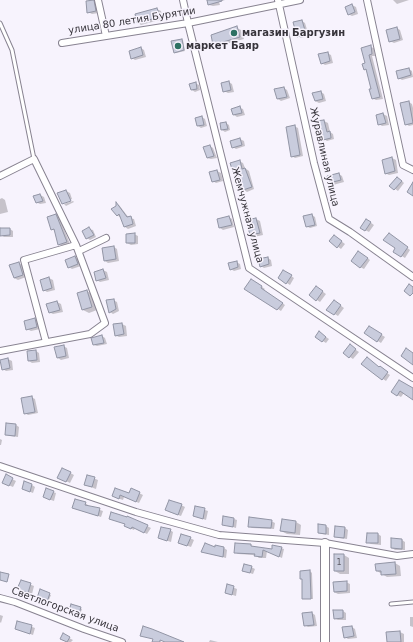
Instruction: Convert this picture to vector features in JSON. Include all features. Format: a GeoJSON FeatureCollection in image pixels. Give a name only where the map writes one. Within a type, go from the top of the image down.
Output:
{"type":"FeatureCollection","features":[{"type":"Feature","properties":{"kind":"street"},"geometry":{"type":"LineString","coordinates":[[98,0],[106,36]]}},
{"type":"Feature","properties":{"kind":"street","name":"Жемчужная улица"},"geometry":{"type":"LineString","coordinates":[[183,0],[249,268],[413,378]]}},
{"type":"Feature","properties":{"kind":"street","name":"улица 80 летия Бурятии"},"geometry":{"type":"LineString","coordinates":[[62,43],[188,23],[278,2],[300,0]]}},
{"type":"Feature","properties":{"kind":"street"},"geometry":{"type":"LineString","coordinates":[[367,0],[403,165],[413,170]]}},
{"type":"Feature","properties":{"kind":"street","name":"Журавлиная улица"},"geometry":{"type":"LineString","coordinates":[[278,2],[314,163],[329,220],[350,232],[413,277]]}},
{"type":"Feature","properties":{"kind":"street"},"geometry":{"type":"LineString","coordinates":[[0,176],[34,159],[79,251],[105,323],[90,334],[0,351]]}},
{"type":"Feature","properties":{"kind":"street"},"geometry":{"type":"LineString","coordinates":[[79,251],[106,238]]}},
{"type":"Feature","properties":{"kind":"street"},"geometry":{"type":"LineString","coordinates":[[46,342],[24,260],[76,245]]}},
{"type":"Feature","properties":{"kind":"street"},"geometry":{"type":"LineString","coordinates":[[0,466],[136,512],[219,535],[325,543],[397,556],[413,554]]}},
{"type":"Feature","properties":{"kind":"street"},"geometry":{"type":"LineString","coordinates":[[325,543],[325,642]]}},
{"type":"Feature","properties":{"kind":"street","name":"Светлогорская улица"},"geometry":{"type":"LineString","coordinates":[[0,598],[15,602],[122,642]]}},
{"type":"Feature","properties":{"kind":"lane"},"geometry":{"type":"LineString","coordinates":[[0,23],[14,50],[34,159]]}},
{"type":"Feature","properties":{"kind":"lane"},"geometry":{"type":"LineString","coordinates":[[392,604],[413,602]]}},
{"type":"Feature","properties":{"kind":"building"},"geometry":{"type":"Polygon","coordinates":[[[94,0],[96,11],[87,13],[86,1],[94,0]]]}},
{"type":"Feature","properties":{"kind":"building"},"geometry":{"type":"Polygon","coordinates":[[[207,0],[222,0],[222,1],[208,5],[207,0]]]}},
{"type":"Feature","properties":{"kind":"building"},"geometry":{"type":"Polygon","coordinates":[[[352,4],[355,12],[348,15],[345,7],[352,4]]]}},
{"type":"Feature","properties":{"kind":"building"},"geometry":{"type":"Polygon","coordinates":[[[157,8],[160,17],[137,23],[135,14],[157,8]]]}},
{"type":"Feature","properties":{"kind":"building"},"geometry":{"type":"Polygon","coordinates":[[[302,20],[306,34],[297,37],[293,22],[302,20]]]}},
{"type":"Feature","properties":{"kind":"building"},"geometry":{"type":"Polygon","coordinates":[[[237,26],[240,37],[213,45],[211,35],[237,26]]]}},
{"type":"Feature","properties":{"kind":"building"},"geometry":{"type":"Polygon","coordinates":[[[397,27],[400,39],[389,42],[386,30],[397,27]]]}},
{"type":"Feature","properties":{"kind":"building","name":"маркет Баяр"},"geometry":{"type":"Polygon","coordinates":[[[182,39],[184,50],[174,53],[171,41],[182,39]]]}},
{"type":"Feature","properties":{"kind":"building"},"geometry":{"type":"Polygon","coordinates":[[[371,45],[372,54],[369,55],[380,97],[372,99],[366,69],[364,70],[362,64],[365,63],[361,48],[371,45]]]}},
{"type":"Feature","properties":{"kind":"building"},"geometry":{"type":"Polygon","coordinates":[[[141,47],[143,55],[131,59],[129,51],[141,47]]]}},
{"type":"Feature","properties":{"kind":"building"},"geometry":{"type":"Polygon","coordinates":[[[328,52],[330,61],[321,64],[318,54],[328,52]]]}},
{"type":"Feature","properties":{"kind":"building"},"geometry":{"type":"Polygon","coordinates":[[[409,68],[411,75],[398,79],[396,71],[409,68]]]}},
{"type":"Feature","properties":{"kind":"building"},"geometry":{"type":"Polygon","coordinates":[[[229,81],[231,90],[223,92],[221,83],[229,81]]]}},
{"type":"Feature","properties":{"kind":"building"},"geometry":{"type":"Polygon","coordinates":[[[196,82],[197,89],[191,90],[189,84],[196,82]]]}},
{"type":"Feature","properties":{"kind":"building"},"geometry":{"type":"Polygon","coordinates":[[[284,87],[287,97],[277,99],[274,89],[284,87]]]}},
{"type":"Feature","properties":{"kind":"building"},"geometry":{"type":"Polygon","coordinates":[[[321,91],[323,99],[315,101],[312,93],[321,91]]]}},
{"type":"Feature","properties":{"kind":"building"},"geometry":{"type":"Polygon","coordinates":[[[409,101],[413,123],[405,125],[400,103],[409,101]]]}},
{"type":"Feature","properties":{"kind":"building"},"geometry":{"type":"Polygon","coordinates":[[[240,106],[242,113],[233,115],[231,109],[240,106]]]}},
{"type":"Feature","properties":{"kind":"building"},"geometry":{"type":"Polygon","coordinates":[[[383,113],[386,123],[378,125],[376,115],[383,113]]]}},
{"type":"Feature","properties":{"kind":"building"},"geometry":{"type":"Polygon","coordinates":[[[202,116],[204,125],[197,126],[195,118],[202,116]]]}},
{"type":"Feature","properties":{"kind":"building"},"geometry":{"type":"Polygon","coordinates":[[[324,120],[327,132],[330,131],[331,138],[323,140],[320,128],[318,128],[316,121],[324,120]]]}},
{"type":"Feature","properties":{"kind":"building"},"geometry":{"type":"Polygon","coordinates":[[[226,122],[228,129],[221,130],[220,123],[226,122]]]}},
{"type":"Feature","properties":{"kind":"building"},"geometry":{"type":"Polygon","coordinates":[[[295,125],[300,155],[291,157],[286,127],[295,125]]]}},
{"type":"Feature","properties":{"kind":"building"},"geometry":{"type":"Polygon","coordinates":[[[240,138],[242,145],[232,148],[230,141],[240,138]]]}},
{"type":"Feature","properties":{"kind":"building"},"geometry":{"type":"Polygon","coordinates":[[[210,145],[214,156],[207,158],[203,147],[210,145]]]}},
{"type":"Feature","properties":{"kind":"building"},"geometry":{"type":"Polygon","coordinates":[[[392,157],[395,171],[385,174],[382,160],[392,157]]]}},
{"type":"Feature","properties":{"kind":"building"},"geometry":{"type":"Polygon","coordinates":[[[240,160],[242,169],[245,168],[252,187],[243,190],[237,171],[233,172],[230,163],[240,160]]]}},
{"type":"Feature","properties":{"kind":"building"},"geometry":{"type":"Polygon","coordinates":[[[217,170],[220,180],[212,182],[209,172],[217,170]]]}},
{"type":"Feature","properties":{"kind":"building"},"geometry":{"type":"Polygon","coordinates":[[[339,173],[341,180],[329,183],[327,176],[339,173]]]}},
{"type":"Feature","properties":{"kind":"building"},"geometry":{"type":"Polygon","coordinates":[[[397,177],[402,181],[394,190],[389,186],[397,177]]]}},
{"type":"Feature","properties":{"kind":"building"},"geometry":{"type":"Polygon","coordinates":[[[413,182],[413,196],[407,192],[413,182]]]}},
{"type":"Feature","properties":{"kind":"building"},"geometry":{"type":"Polygon","coordinates":[[[66,190],[71,201],[62,204],[57,193],[66,190]]]}},
{"type":"Feature","properties":{"kind":"building"},"geometry":{"type":"Polygon","coordinates":[[[40,194],[43,201],[36,203],[33,196],[40,194]]]}},
{"type":"Feature","properties":{"kind":"building"},"geometry":{"type":"Polygon","coordinates":[[[116,202],[127,217],[131,216],[133,224],[124,227],[119,214],[117,216],[111,209],[116,206],[116,202]]]}},
{"type":"Feature","properties":{"kind":"building"},"geometry":{"type":"Polygon","coordinates":[[[56,214],[67,242],[58,245],[54,229],[51,230],[47,217],[56,214]]]}},
{"type":"Feature","properties":{"kind":"building"},"geometry":{"type":"Polygon","coordinates":[[[312,214],[315,225],[306,227],[303,216],[312,214]]]}},
{"type":"Feature","properties":{"kind":"building"},"geometry":{"type":"Polygon","coordinates":[[[229,216],[232,225],[219,228],[217,219],[229,216]]]}},
{"type":"Feature","properties":{"kind":"building"},"geometry":{"type":"Polygon","coordinates":[[[256,218],[260,233],[250,235],[246,220],[256,218]]]}},
{"type":"Feature","properties":{"kind":"building"},"geometry":{"type":"Polygon","coordinates":[[[366,219],[371,222],[365,231],[360,228],[366,219]]]}},
{"type":"Feature","properties":{"kind":"building"},"geometry":{"type":"Polygon","coordinates":[[[89,227],[94,235],[86,239],[82,231],[89,227]]]}},
{"type":"Feature","properties":{"kind":"building"},"geometry":{"type":"Polygon","coordinates":[[[0,228],[10,228],[10,235],[0,236],[0,228]]]}},
{"type":"Feature","properties":{"kind":"building"},"geometry":{"type":"Polygon","coordinates":[[[135,233],[135,243],[126,243],[126,234],[135,233]]]}},
{"type":"Feature","properties":{"kind":"building"},"geometry":{"type":"Polygon","coordinates":[[[389,233],[408,247],[401,257],[393,252],[395,248],[383,240],[389,233]]]}},
{"type":"Feature","properties":{"kind":"building"},"geometry":{"type":"Polygon","coordinates":[[[334,235],[342,241],[337,248],[329,241],[334,235]]]}},
{"type":"Feature","properties":{"kind":"building"},"geometry":{"type":"Polygon","coordinates":[[[114,246],[116,259],[104,261],[102,248],[114,246]]]}},
{"type":"Feature","properties":{"kind":"building"},"geometry":{"type":"Polygon","coordinates":[[[358,251],[368,258],[360,268],[351,261],[358,251]]]}},
{"type":"Feature","properties":{"kind":"building"},"geometry":{"type":"Polygon","coordinates":[[[75,256],[78,264],[68,268],[65,260],[75,256]]]}},
{"type":"Feature","properties":{"kind":"building"},"geometry":{"type":"Polygon","coordinates":[[[268,257],[269,264],[260,267],[258,259],[268,257]]]}},
{"type":"Feature","properties":{"kind":"building"},"geometry":{"type":"Polygon","coordinates":[[[237,261],[238,267],[230,270],[228,263],[237,261]]]}},
{"type":"Feature","properties":{"kind":"building"},"geometry":{"type":"Polygon","coordinates":[[[19,262],[23,275],[14,278],[9,265],[19,262]]]}},
{"type":"Feature","properties":{"kind":"building"},"geometry":{"type":"Polygon","coordinates":[[[103,269],[106,278],[96,281],[94,272],[103,269]]]}},
{"type":"Feature","properties":{"kind":"building"},"geometry":{"type":"Polygon","coordinates":[[[283,270],[292,275],[286,284],[278,278],[283,270]]]}},
{"type":"Feature","properties":{"kind":"building"},"geometry":{"type":"Polygon","coordinates":[[[49,277],[52,288],[43,291],[40,280],[49,277]]]}},
{"type":"Feature","properties":{"kind":"building"},"geometry":{"type":"Polygon","coordinates":[[[251,279],[283,303],[277,310],[244,289],[251,279]]]}},
{"type":"Feature","properties":{"kind":"building"},"geometry":{"type":"Polygon","coordinates":[[[409,284],[413,287],[413,293],[410,296],[404,291],[409,284]]]}},
{"type":"Feature","properties":{"kind":"building"},"geometry":{"type":"Polygon","coordinates":[[[316,286],[323,291],[316,301],[309,295],[316,286]]]}},
{"type":"Feature","properties":{"kind":"building"},"geometry":{"type":"Polygon","coordinates":[[[87,290],[92,307],[82,310],[77,293],[87,290]]]}},
{"type":"Feature","properties":{"kind":"building"},"geometry":{"type":"Polygon","coordinates":[[[114,299],[116,309],[109,313],[106,300],[114,299]]]}},
{"type":"Feature","properties":{"kind":"building"},"geometry":{"type":"Polygon","coordinates":[[[334,300],[341,305],[334,315],[326,310],[334,300]]]}},
{"type":"Feature","properties":{"kind":"building"},"geometry":{"type":"Polygon","coordinates":[[[57,301],[60,310],[49,313],[46,304],[57,301]]]}},
{"type":"Feature","properties":{"kind":"building"},"geometry":{"type":"Polygon","coordinates":[[[35,318],[37,327],[26,330],[24,321],[35,318]]]}},
{"type":"Feature","properties":{"kind":"building"},"geometry":{"type":"Polygon","coordinates":[[[122,323],[124,334],[115,336],[113,324],[122,323]]]}},
{"type":"Feature","properties":{"kind":"building"},"geometry":{"type":"Polygon","coordinates":[[[369,326],[382,334],[377,342],[364,333],[369,326]]]}},
{"type":"Feature","properties":{"kind":"building"},"geometry":{"type":"Polygon","coordinates":[[[319,331],[326,337],[322,342],[315,337],[319,331]]]}},
{"type":"Feature","properties":{"kind":"building"},"geometry":{"type":"Polygon","coordinates":[[[102,335],[104,343],[93,345],[91,338],[102,335]]]}},
{"type":"Feature","properties":{"kind":"building"},"geometry":{"type":"Polygon","coordinates":[[[350,344],[356,349],[349,358],[343,353],[350,344]]]}},
{"type":"Feature","properties":{"kind":"building"},"geometry":{"type":"Polygon","coordinates":[[[64,345],[66,356],[57,358],[54,347],[64,345]]]}},
{"type":"Feature","properties":{"kind":"building"},"geometry":{"type":"Polygon","coordinates":[[[406,348],[413,353],[413,365],[401,356],[406,348]]]}},
{"type":"Feature","properties":{"kind":"building"},"geometry":{"type":"Polygon","coordinates":[[[36,350],[37,360],[28,361],[27,351],[36,350]]]}},
{"type":"Feature","properties":{"kind":"building"},"geometry":{"type":"Polygon","coordinates":[[[367,357],[388,372],[382,380],[361,364],[367,357]]]}},
{"type":"Feature","properties":{"kind":"building"},"geometry":{"type":"Polygon","coordinates":[[[8,358],[10,368],[2,370],[0,360],[8,358]]]}},
{"type":"Feature","properties":{"kind":"building"},"geometry":{"type":"Polygon","coordinates":[[[399,380],[413,388],[413,400],[400,391],[397,396],[391,392],[399,380]]]}},
{"type":"Feature","properties":{"kind":"building"},"geometry":{"type":"Polygon","coordinates":[[[32,396],[35,412],[24,414],[21,398],[32,396]]]}},
{"type":"Feature","properties":{"kind":"building"},"geometry":{"type":"Polygon","coordinates":[[[6,423],[16,424],[15,436],[5,435],[6,423]]]}},
{"type":"Feature","properties":{"kind":"building"},"geometry":{"type":"Polygon","coordinates":[[[62,468],[71,472],[66,482],[57,478],[62,468]]]}},
{"type":"Feature","properties":{"kind":"building"},"geometry":{"type":"Polygon","coordinates":[[[6,474],[13,478],[9,486],[2,483],[6,474]]]}},
{"type":"Feature","properties":{"kind":"building"},"geometry":{"type":"Polygon","coordinates":[[[87,475],[95,477],[92,487],[84,485],[87,475]]]}},
{"type":"Feature","properties":{"kind":"building"},"geometry":{"type":"Polygon","coordinates":[[[24,481],[32,484],[30,492],[22,489],[24,481]]]}},
{"type":"Feature","properties":{"kind":"building"},"geometry":{"type":"Polygon","coordinates":[[[46,488],[54,491],[50,500],[43,497],[46,488]]]}},
{"type":"Feature","properties":{"kind":"building"},"geometry":{"type":"Polygon","coordinates":[[[115,488],[129,493],[131,488],[140,492],[136,502],[120,495],[119,499],[112,496],[115,488]]]}},
{"type":"Feature","properties":{"kind":"building"},"geometry":{"type":"Polygon","coordinates":[[[75,499],[86,502],[85,505],[100,508],[98,516],[72,508],[75,499]]]}},
{"type":"Feature","properties":{"kind":"building"},"geometry":{"type":"Polygon","coordinates":[[[169,500],[182,504],[178,515],[165,510],[169,500]]]}},
{"type":"Feature","properties":{"kind":"building"},"geometry":{"type":"Polygon","coordinates":[[[195,506],[205,508],[203,519],[193,516],[195,506]]]}},
{"type":"Feature","properties":{"kind":"building"},"geometry":{"type":"Polygon","coordinates":[[[111,512],[127,516],[148,525],[144,533],[132,527],[131,529],[124,526],[125,524],[109,519],[111,512]]]}},
{"type":"Feature","properties":{"kind":"building"},"geometry":{"type":"Polygon","coordinates":[[[223,516],[234,518],[233,527],[222,525],[223,516]]]}},
{"type":"Feature","properties":{"kind":"building"},"geometry":{"type":"Polygon","coordinates":[[[249,517],[272,520],[271,528],[248,527],[249,517]]]}},
{"type":"Feature","properties":{"kind":"building"},"geometry":{"type":"Polygon","coordinates":[[[282,519],[296,521],[295,533],[280,531],[282,519]]]}},
{"type":"Feature","properties":{"kind":"building"},"geometry":{"type":"Polygon","coordinates":[[[318,524],[326,525],[326,534],[318,533],[318,524]]]}},
{"type":"Feature","properties":{"kind":"building"},"geometry":{"type":"Polygon","coordinates":[[[335,526],[345,527],[344,538],[334,537],[335,526]]]}},
{"type":"Feature","properties":{"kind":"building"},"geometry":{"type":"Polygon","coordinates":[[[161,527],[171,529],[167,541],[158,538],[161,527]]]}},
{"type":"Feature","properties":{"kind":"building"},"geometry":{"type":"Polygon","coordinates":[[[367,533],[378,533],[378,543],[366,543],[367,533]]]}},
{"type":"Feature","properties":{"kind":"building"},"geometry":{"type":"Polygon","coordinates":[[[181,534],[191,537],[187,546],[178,543],[181,534]]]}},
{"type":"Feature","properties":{"kind":"building"},"geometry":{"type":"Polygon","coordinates":[[[391,538],[402,539],[402,549],[391,548],[391,538]]]}},
{"type":"Feature","properties":{"kind":"building"},"geometry":{"type":"Polygon","coordinates":[[[205,543],[215,547],[215,545],[224,547],[223,557],[201,552],[205,543]]]}},
{"type":"Feature","properties":{"kind":"building"},"geometry":{"type":"Polygon","coordinates":[[[235,543],[251,544],[251,546],[272,549],[272,545],[282,547],[279,557],[263,550],[262,557],[254,556],[255,554],[234,553],[235,543]]]}},
{"type":"Feature","properties":{"kind":"building"},"geometry":{"type":"Polygon","coordinates":[[[334,554],[344,554],[344,571],[334,571],[334,554]]]}},
{"type":"Feature","properties":{"kind":"building"},"geometry":{"type":"Polygon","coordinates":[[[395,562],[396,574],[381,575],[381,571],[376,571],[375,564],[395,562]]]}},
{"type":"Feature","properties":{"kind":"building"},"geometry":{"type":"Polygon","coordinates":[[[244,564],[252,566],[250,573],[242,571],[244,564]]]}},
{"type":"Feature","properties":{"kind":"building"},"geometry":{"type":"Polygon","coordinates":[[[310,570],[311,599],[302,599],[302,579],[300,579],[300,571],[310,570]]]}},
{"type":"Feature","properties":{"kind":"building"},"geometry":{"type":"Polygon","coordinates":[[[0,572],[9,574],[7,582],[0,580],[0,572]]]}},
{"type":"Feature","properties":{"kind":"building"},"geometry":{"type":"Polygon","coordinates":[[[21,580],[31,583],[28,593],[17,589],[21,580]]]}},
{"type":"Feature","properties":{"kind":"building"},"geometry":{"type":"Polygon","coordinates":[[[347,581],[347,591],[334,592],[333,582],[347,581]]]}},
{"type":"Feature","properties":{"kind":"building"},"geometry":{"type":"Polygon","coordinates":[[[227,584],[234,586],[232,595],[225,593],[227,584]]]}},
{"type":"Feature","properties":{"kind":"building"},"geometry":{"type":"Polygon","coordinates":[[[40,589],[50,593],[47,602],[37,598],[40,589]]]}},
{"type":"Feature","properties":{"kind":"building"},"geometry":{"type":"Polygon","coordinates":[[[71,604],[81,607],[78,617],[68,614],[71,604]]]}},
{"type":"Feature","properties":{"kind":"building"},"geometry":{"type":"Polygon","coordinates":[[[333,610],[343,610],[343,618],[334,619],[333,610]]]}},
{"type":"Feature","properties":{"kind":"building"},"geometry":{"type":"Polygon","coordinates":[[[312,612],[314,625],[304,626],[302,613],[312,612]]]}},
{"type":"Feature","properties":{"kind":"building"},"geometry":{"type":"Polygon","coordinates":[[[17,621],[32,625],[30,634],[15,629],[17,621]]]}},
{"type":"Feature","properties":{"kind":"building"},"geometry":{"type":"Polygon","coordinates":[[[143,626],[184,642],[165,642],[160,640],[160,642],[152,642],[153,639],[140,636],[143,626]]]}},
{"type":"Feature","properties":{"kind":"building"},"geometry":{"type":"Polygon","coordinates":[[[352,626],[354,636],[344,638],[342,627],[352,626]]]}},
{"type":"Feature","properties":{"kind":"building"},"geometry":{"type":"Polygon","coordinates":[[[400,631],[401,642],[387,642],[386,632],[400,631]]]}},
{"type":"Feature","properties":{"kind":"building"},"geometry":{"type":"Polygon","coordinates":[[[63,633],[70,637],[67,642],[60,639],[63,633]]]}},
{"type":"Feature","properties":{"kind":"place","name":"магазин Баргузин"},"geometry":{"type":"Point","coordinates":[234,33]}},
{"type":"Feature","properties":{"kind":"place","name":"маркет Баяр"},"geometry":{"type":"Point","coordinates":[178,46]}}]}
